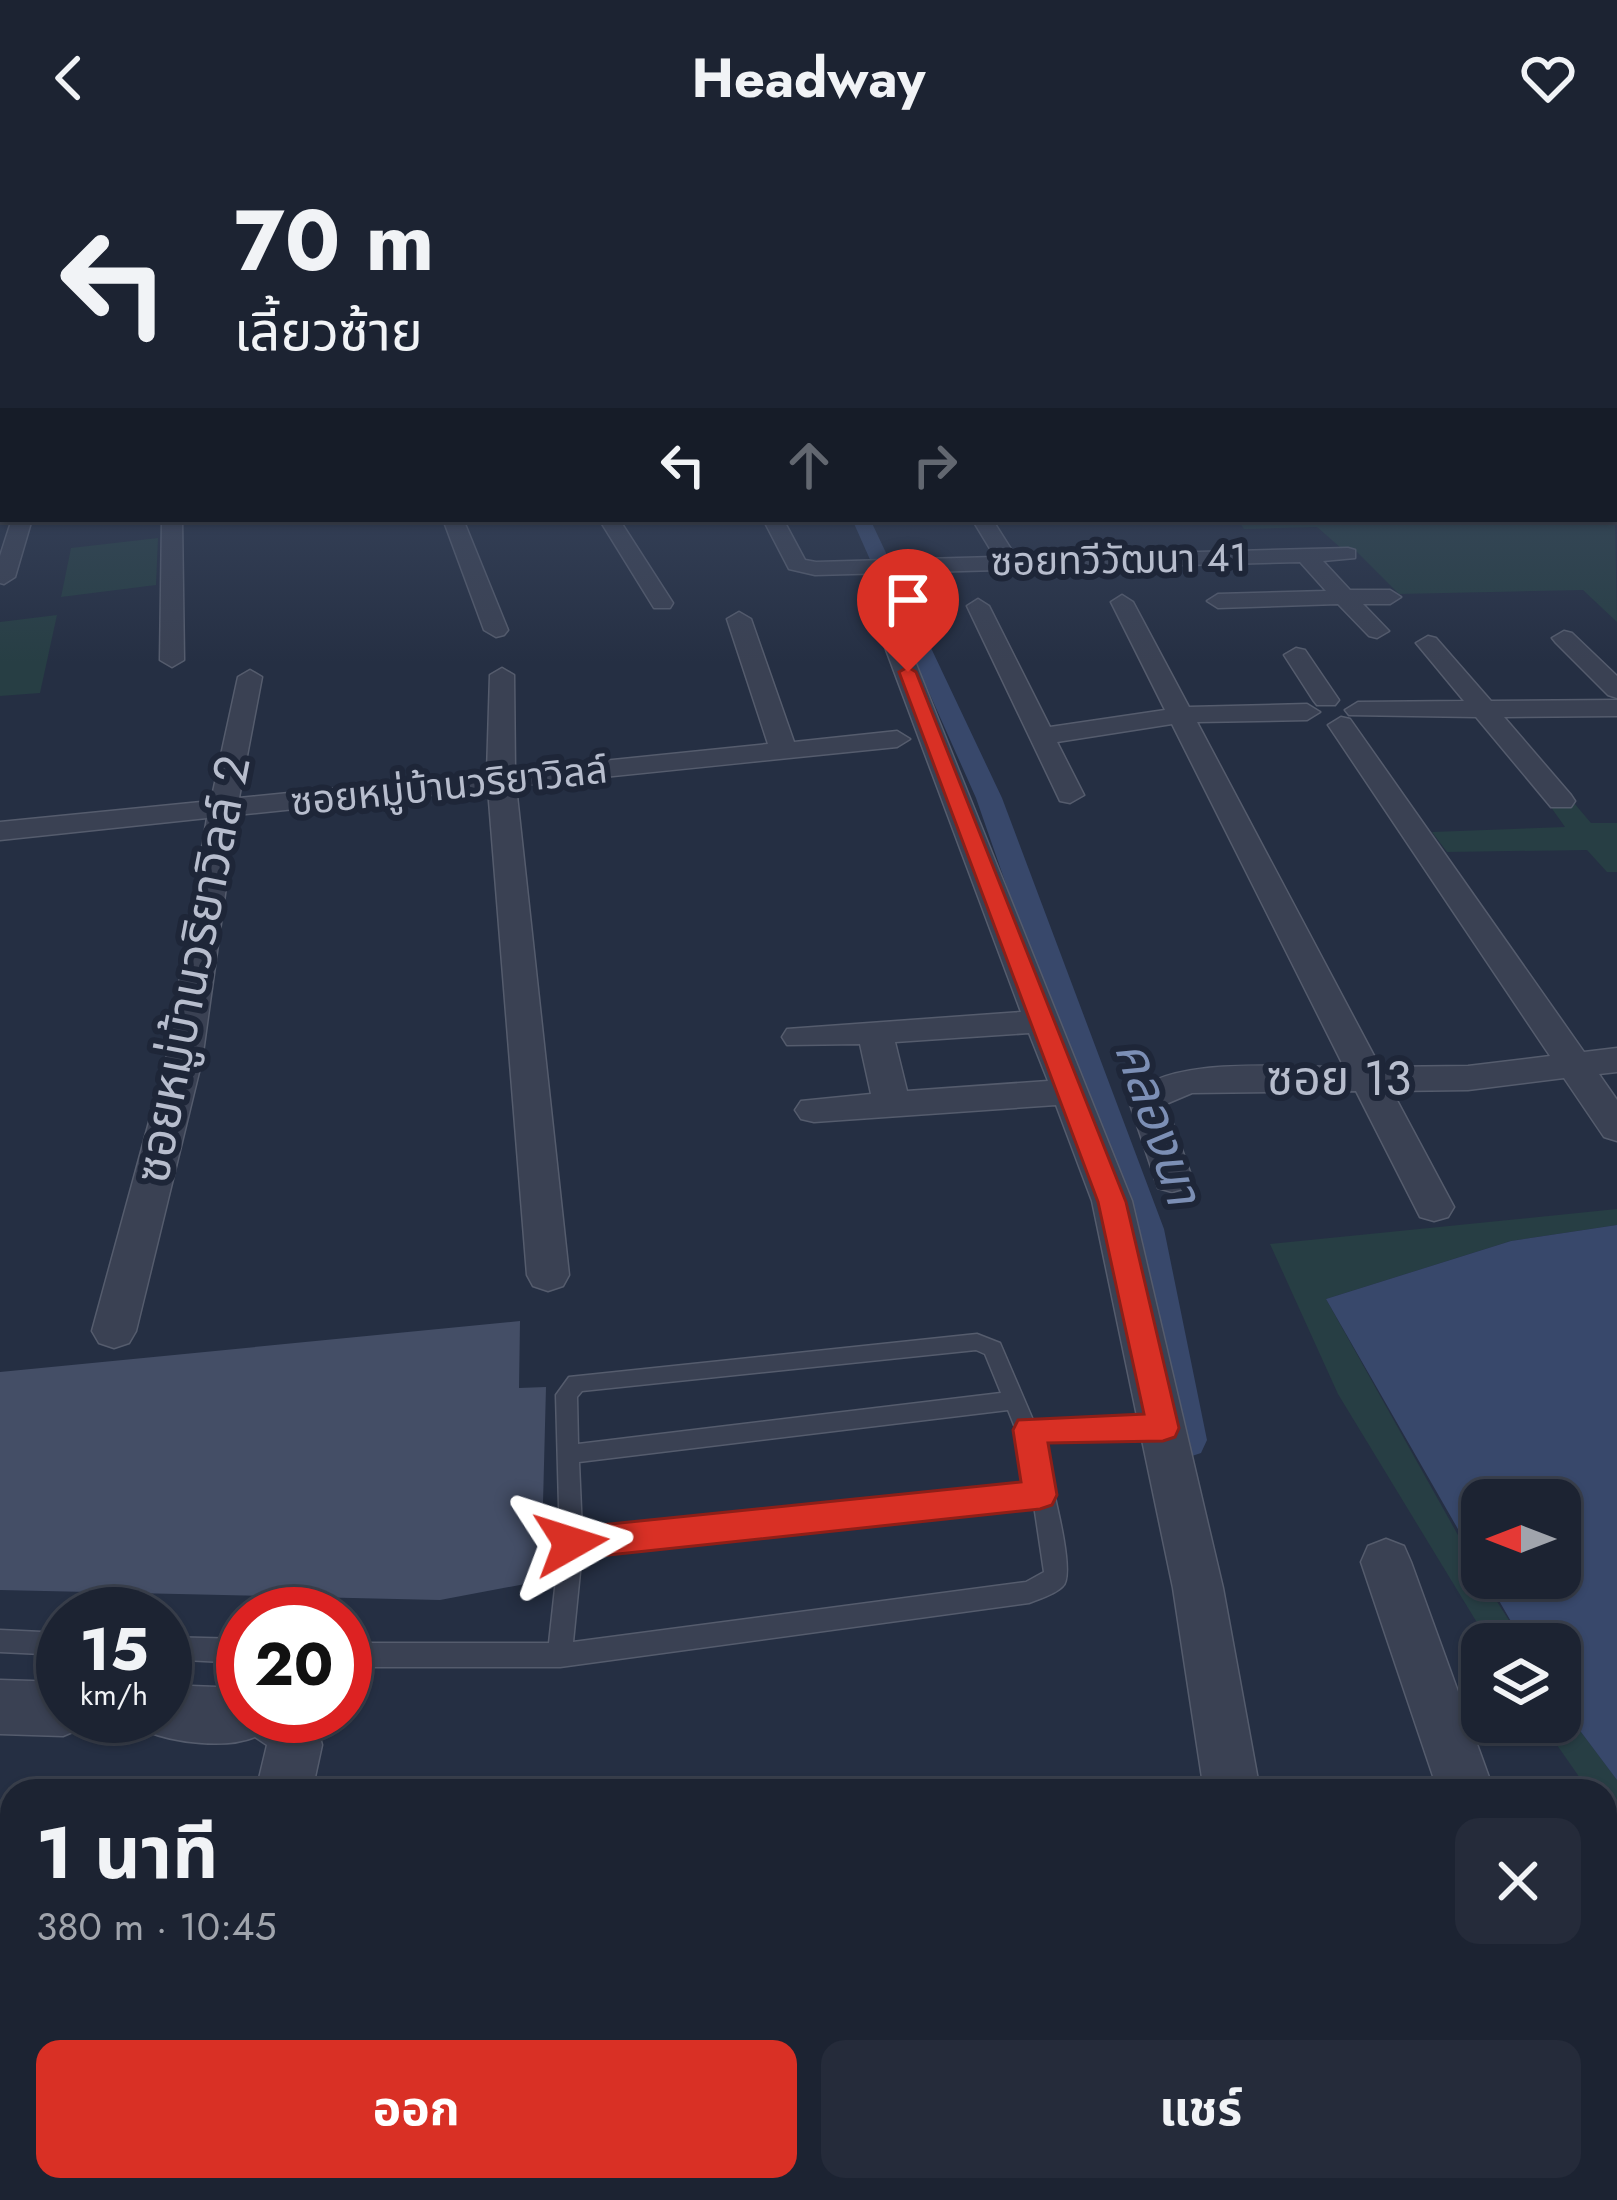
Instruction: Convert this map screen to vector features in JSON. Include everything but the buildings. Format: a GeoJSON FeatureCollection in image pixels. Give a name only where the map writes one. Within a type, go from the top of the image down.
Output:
{"type":"FeatureCollection","features":[{"type":"Feature","properties":{"kind":"street"},"geometry":{"type":"LineString","coordinates":[[4,578],[21,522]]}},
{"type":"Feature","properties":{"kind":"street"},"geometry":{"type":"LineString","coordinates":[[172,522],[172,660]]}},
{"type":"Feature","properties":{"kind":"street"},"geometry":{"type":"LineString","coordinates":[[454,522],[496,631]]}},
{"type":"Feature","properties":{"kind":"street"},"geometry":{"type":"LineString","coordinates":[[611,522],[662,603]]}},
{"type":"Feature","properties":{"kind":"street","name":"ซอยทวีวัฒนา 41"},"geometry":{"type":"LineString","coordinates":[[775,522],[797,564],[815,568],[1348,554]]}},
{"type":"Feature","properties":{"kind":"street"},"geometry":{"type":"LineString","coordinates":[[984,522],[1008,561]]}},
{"type":"Feature","properties":{"kind":"street"},"geometry":{"type":"LineString","coordinates":[[1305,555],[1377,631]]}},
{"type":"Feature","properties":{"kind":"street"},"geometry":{"type":"LineString","coordinates":[[1218,601],[1390,597]]}},
{"type":"Feature","properties":{"kind":"street"},"geometry":{"type":"LineString","coordinates":[[1122,602],[1434,1207]]}},
{"type":"Feature","properties":{"kind":"street"},"geometry":{"type":"LineString","coordinates":[[978,607],[1070,795]]}},
{"type":"Feature","properties":{"kind":"street"},"geometry":{"type":"LineString","coordinates":[[739,619],[783,748]]}},
{"type":"Feature","properties":{"kind":"street"},"geometry":{"type":"LineString","coordinates":[[1564,638],[1617,690]]}},
{"type":"Feature","properties":{"kind":"street"},"geometry":{"type":"LineString","coordinates":[[894,639],[1112,1202],[1198,1588],[1230,1779]]}},
{"type":"Feature","properties":{"kind":"street"},"geometry":{"type":"LineString","coordinates":[[1428,644],[1561,801]]}},
{"type":"Feature","properties":{"kind":"street"},"geometry":{"type":"LineString","coordinates":[[1296,655],[1617,1128]]}},
{"type":"Feature","properties":{"kind":"street"},"geometry":{"type":"LineString","coordinates":[[502,675],[502,780],[548,1275]]}},
{"type":"Feature","properties":{"kind":"street","name":"ซอยหมู่บ้านวริยาวิลล์ 2"},"geometry":{"type":"LineString","coordinates":[[114,1330],[184,1060],[223,809],[250,676]]}},
{"type":"Feature","properties":{"kind":"street"},"geometry":{"type":"LineString","coordinates":[[1042,736],[1181,715],[1617,708]]}},
{"type":"Feature","properties":{"kind":"street","name":"ซอยหมู่บ้านวริยาวิลล์"},"geometry":{"type":"LineString","coordinates":[[0,831],[897,739]]}},
{"type":"Feature","properties":{"kind":"street"},"geometry":{"type":"LineString","coordinates":[[800,1037],[1043,1021]]}},
{"type":"Feature","properties":{"kind":"street"},"geometry":{"type":"LineString","coordinates":[[875,1032],[892,1105]]}},
{"type":"Feature","properties":{"kind":"street","name":"ซอย 13"},"geometry":{"type":"LineString","coordinates":[[1172,1178],[1147,1101],[1160,1089],[1239,1077],[1468,1078],[1617,1060]]}},
{"type":"Feature","properties":{"kind":"street"},"geometry":{"type":"LineString","coordinates":[[814,1110],[1070,1092]]}},
{"type":"Feature","properties":{"kind":"street"},"geometry":{"type":"LineString","coordinates":[[1386,1562],[1462,1779]]}},
{"type":"Feature","properties":{"kind":"street"},"geometry":{"type":"LineString","coordinates":[[0,1707],[36,1708]]}},
{"type":"Feature","properties":{"kind":"street"},"geometry":{"type":"LineString","coordinates":[[288,1779],[295,1743]]}},
{"type":"Feature","properties":{"kind":"lane"},"geometry":{"type":"LineString","coordinates":[[560,1655],[571,1543],[566,1395],[576,1383],[977,1342],[993,1349],[1031,1439]]}},
{"type":"Feature","properties":{"kind":"lane"},"geometry":{"type":"LineString","coordinates":[[570,1454],[1015,1400]]}},
{"type":"Feature","properties":{"kind":"lane"},"geometry":{"type":"LineString","coordinates":[[372,1655],[560,1655],[1029,1592],[1055,1578],[1057,1559],[1029,1430],[1163,1428]]}},
{"type":"Feature","properties":{"kind":"lane"},"geometry":{"type":"LineString","coordinates":[[571,1543],[1040,1495]]}},
{"type":"Feature","properties":{"kind":"lane"},"geometry":{"type":"LineString","coordinates":[[0,1641],[36,1643]]}},
{"type":"Feature","properties":{"kind":"green space"},"geometry":{"type":"Polygon","coordinates":[[[1239,522],[1615,522],[1617,622],[1583,590],[1399,594],[1354,549],[1341,548],[1317,527],[1244,529],[1239,522]]]}},
{"type":"Feature","properties":{"kind":"green space"},"geometry":{"type":"Polygon","coordinates":[[[158,538],[156,585],[61,597],[71,548],[158,538]]]}},
{"type":"Feature","properties":{"kind":"green space"},"geometry":{"type":"Polygon","coordinates":[[[57,615],[40,693],[0,696],[0,622],[57,615]]]}},
{"type":"Feature","properties":{"kind":"green space"},"geometry":{"type":"Polygon","coordinates":[[[1548,803],[1574,803],[1591,823],[1617,823],[1617,872],[1607,872],[1587,850],[1447,852],[1432,832],[1565,827],[1548,803]]]}},
{"type":"Feature","properties":{"kind":"green space"},"geometry":{"type":"Polygon","coordinates":[[[1617,1209],[1617,1225],[1511,1241],[1326,1299],[1461,1540],[1461,1596],[1338,1394],[1270,1244],[1617,1209]]]}},
{"type":"Feature","properties":{"kind":"green space"},"geometry":{"type":"Polygon","coordinates":[[[1463,1599],[1495,1599],[1511,1623],[1477,1623],[1463,1599]]]}},
{"type":"Feature","properties":{"kind":"green space"},"geometry":{"type":"Polygon","coordinates":[[[1581,1732],[1616,1779],[1581,1779],[1556,1743],[1581,1743],[1581,1732]]]}},
{"type":"Feature","properties":{"kind":"water"},"geometry":{"type":"Polygon","coordinates":[[[1617,1225],[1617,1779],[1581,1732],[1581,1623],[1512,1623],[1498,1599],[1581,1599],[1581,1479],[1461,1479],[1461,1534],[1326,1299],[1511,1241],[1617,1225]]]}},
{"type":"Feature","properties":{"kind":"waterway","name":"คลองนา"},"geometry":{"type":"LineString","coordinates":[[862,522],[989,798],[1145,1229],[1186,1440]]}},
{"type":"Feature","properties":{"kind":"route"},"geometry":{"type":"LineString","coordinates":[[571,1543],[1040,1495],[1029,1430],[1163,1428],[1112,1202],[908,672]]}}]}
